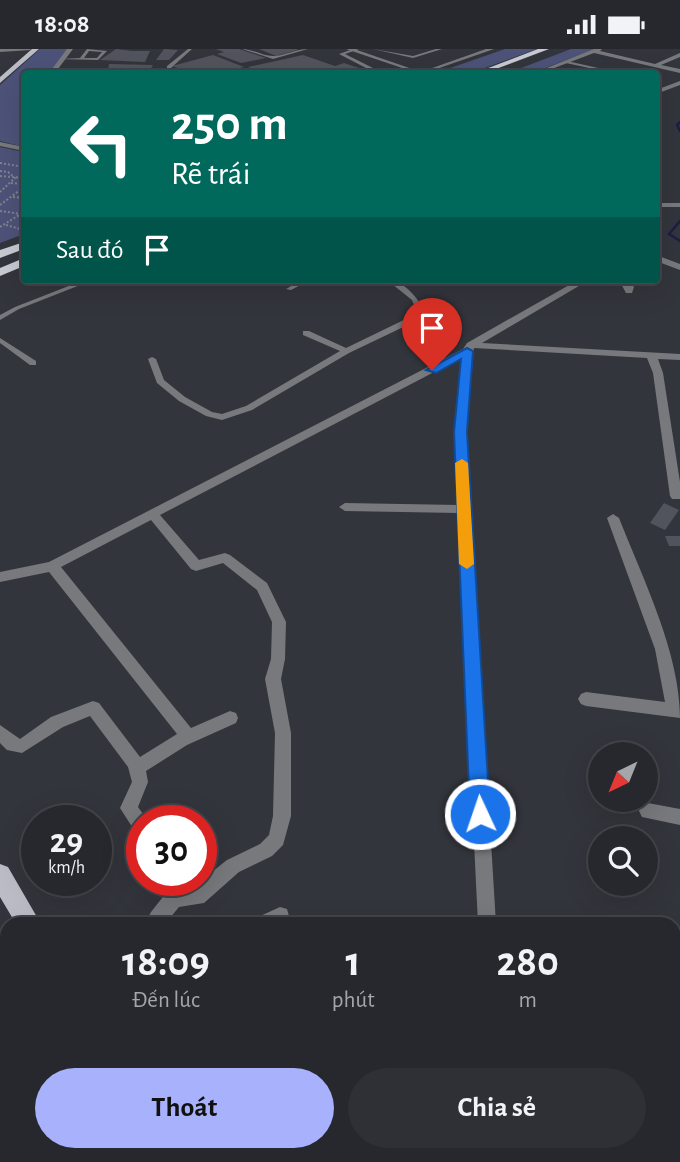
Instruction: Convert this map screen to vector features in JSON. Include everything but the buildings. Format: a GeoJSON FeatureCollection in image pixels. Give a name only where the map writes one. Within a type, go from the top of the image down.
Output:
{"type":"FeatureCollection","features":[{"type":"Feature","properties":{"kind":"highway"},"geometry":{"type":"LineString","coordinates":[[489,70],[548,51]]}},
{"type":"Feature","properties":{"kind":"highway"},"geometry":{"type":"LineString","coordinates":[[502,70],[548,51]]}},
{"type":"Feature","properties":{"kind":"highway"},"geometry":{"type":"LineString","coordinates":[[0,247],[21,239]]}},
{"type":"Feature","properties":{"kind":"highway"},"geometry":{"type":"LineString","coordinates":[[0,254],[21,246]]}},
{"type":"Feature","properties":{"kind":"highway"},"geometry":{"type":"LineString","coordinates":[[0,262],[21,254]]}},
{"type":"Feature","properties":{"kind":"highway"},"geometry":{"type":"LineString","coordinates":[[0,272],[21,264]]}},
{"type":"Feature","properties":{"kind":"main road"},"geometry":{"type":"LineString","coordinates":[[0,74],[31,49]]}},
{"type":"Feature","properties":{"kind":"main road"},"geometry":{"type":"LineString","coordinates":[[0,81],[31,49]]}},
{"type":"Feature","properties":{"kind":"main road"},"geometry":{"type":"LineString","coordinates":[[0,875],[25,917]]}},
{"type":"Feature","properties":{"kind":"street"},"geometry":{"type":"LineString","coordinates":[[0,50],[31,49]]}},
{"type":"Feature","properties":{"kind":"street"},"geometry":{"type":"LineString","coordinates":[[54,70],[70,49]]}},
{"type":"Feature","properties":{"kind":"street"},"geometry":{"type":"LineString","coordinates":[[353,49],[412,70]]}},
{"type":"Feature","properties":{"kind":"street"},"geometry":{"type":"LineString","coordinates":[[430,70],[491,49]]}},
{"type":"Feature","properties":{"kind":"street"},"geometry":{"type":"LineString","coordinates":[[546,70],[597,50],[680,71]]}},
{"type":"Feature","properties":{"kind":"street"},"geometry":{"type":"LineString","coordinates":[[659,64],[680,54]]}},
{"type":"Feature","properties":{"kind":"street"},"geometry":{"type":"LineString","coordinates":[[660,90],[680,83]]}},
{"type":"Feature","properties":{"kind":"street"},"geometry":{"type":"LineString","coordinates":[[0,144],[21,148]]}},
{"type":"Feature","properties":{"kind":"street"},"geometry":{"type":"LineString","coordinates":[[660,205],[680,205]]}},
{"type":"Feature","properties":{"kind":"street"},"geometry":{"type":"LineString","coordinates":[[660,260],[680,267]]}},
{"type":"Feature","properties":{"kind":"street"},"geometry":{"type":"LineString","coordinates":[[0,576],[52,566],[153,515],[469,348],[578,284]]}},
{"type":"Feature","properties":{"kind":"street"},"geometry":{"type":"LineString","coordinates":[[627,284],[629,291]]}},
{"type":"Feature","properties":{"kind":"street"},"geometry":{"type":"LineString","coordinates":[[469,348],[680,357]]}},
{"type":"Feature","properties":{"kind":"street"},"geometry":{"type":"LineString","coordinates":[[469,348],[460,432],[486,917]]}},
{"type":"Feature","properties":{"kind":"street"},"geometry":{"type":"LineString","coordinates":[[651,355],[658,373],[676,496]]}},
{"type":"Feature","properties":{"kind":"street"},"geometry":{"type":"LineString","coordinates":[[345,507],[464,509]]}},
{"type":"Feature","properties":{"kind":"street"},"geometry":{"type":"LineString","coordinates":[[153,515],[196,566],[225,558],[235,563],[262,587],[279,622],[278,659],[273,679],[283,733],[282,816],[277,839],[266,850],[233,866],[217,879]]}},
{"type":"Feature","properties":{"kind":"street"},"geometry":{"type":"LineString","coordinates":[[586,699],[678,711],[663,649],[613,518]]}},
{"type":"Feature","properties":{"kind":"street"},"geometry":{"type":"LineString","coordinates":[[52,566],[188,736]]}},
{"type":"Feature","properties":{"kind":"street"},"geometry":{"type":"LineString","coordinates":[[0,732],[13,745],[22,746],[57,722],[93,708],[137,768],[140,782],[130,805]]}},
{"type":"Feature","properties":{"kind":"street"},"geometry":{"type":"LineString","coordinates":[[137,768],[188,736],[230,718]]}},
{"type":"Feature","properties":{"kind":"street"},"geometry":{"type":"LineString","coordinates":[[653,812],[680,817]]}},
{"type":"Feature","properties":{"kind":"street"},"geometry":{"type":"LineString","coordinates":[[158,917],[171,896]]}},
{"type":"Feature","properties":{"kind":"lane"},"geometry":{"type":"LineString","coordinates":[[169,67],[190,49]]}},
{"type":"Feature","properties":{"kind":"lane"},"geometry":{"type":"LineString","coordinates":[[244,49],[273,58],[306,49]]}},
{"type":"Feature","properties":{"kind":"lane"},"geometry":{"type":"LineString","coordinates":[[353,49],[341,54],[366,65],[370,70]]}},
{"type":"Feature","properties":{"kind":"lane"},"geometry":{"type":"LineString","coordinates":[[375,49],[413,57],[440,49]]}},
{"type":"Feature","properties":{"kind":"lane"},"geometry":{"type":"LineString","coordinates":[[61,59],[80,59],[98,59],[105,51],[88,50],[80,59]]}},
{"type":"Feature","properties":{"kind":"lane"},"geometry":{"type":"LineString","coordinates":[[567,62],[603,70]]}},
{"type":"Feature","properties":{"kind":"lane"},"geometry":{"type":"LineString","coordinates":[[549,69],[554,70]]}},
{"type":"Feature","properties":{"kind":"lane"},"geometry":{"type":"LineString","coordinates":[[0,319],[17,308],[80,284]]}},
{"type":"Feature","properties":{"kind":"lane"},"geometry":{"type":"LineString","coordinates":[[289,289],[299,284]]}},
{"type":"Feature","properties":{"kind":"lane"},"geometry":{"type":"LineString","coordinates":[[152,359],[160,381],[167,387],[209,414],[222,417],[248,408],[346,351],[415,318],[421,312],[415,299],[395,284]]}},
{"type":"Feature","properties":{"kind":"lane"},"geometry":{"type":"LineString","coordinates":[[306,333],[346,351]]}},
{"type":"Feature","properties":{"kind":"lane"},"geometry":{"type":"LineString","coordinates":[[0,340],[33,363]]}},
{"type":"Feature","properties":{"kind":"path"},"geometry":{"type":"LineString","coordinates":[[0,163],[21,166]]}},
{"type":"Feature","properties":{"kind":"path"},"geometry":{"type":"LineString","coordinates":[[0,171],[13,174],[15,178]]}},
{"type":"Feature","properties":{"kind":"path"},"geometry":{"type":"LineString","coordinates":[[0,176],[21,178]]}},
{"type":"Feature","properties":{"kind":"path"},"geometry":{"type":"LineString","coordinates":[[1,190],[15,178]]}},
{"type":"Feature","properties":{"kind":"path"},"geometry":{"type":"LineString","coordinates":[[10,183],[21,185]]}},
{"type":"Feature","properties":{"kind":"path"},"geometry":{"type":"LineString","coordinates":[[0,205],[21,188]]}},
{"type":"Feature","properties":{"kind":"path"},"geometry":{"type":"LineString","coordinates":[[12,197],[21,198]]}},
{"type":"Feature","properties":{"kind":"path"},"geometry":{"type":"LineString","coordinates":[[0,211],[21,213]]}},
{"type":"Feature","properties":{"kind":"path"},"geometry":{"type":"LineString","coordinates":[[0,226],[21,215]]}},
{"type":"Feature","properties":{"kind":"path"},"geometry":{"type":"LineString","coordinates":[[4,224],[21,229]]}},
{"type":"Feature","properties":{"kind":"shaded area"},"geometry":{"type":"Polygon","coordinates":[[[40,49],[68,49],[52,70],[21,70],[21,146],[0,141],[0,85],[40,49]]]}},
{"type":"Feature","properties":{"kind":"shaded area"},"geometry":{"type":"Polygon","coordinates":[[[505,49],[537,49],[479,70],[445,70],[505,49]]]}},
{"type":"Feature","properties":{"kind":"shaded area"},"geometry":{"type":"Polygon","coordinates":[[[571,49],[595,49],[540,70],[516,70],[571,49]]]}},
{"type":"Feature","properties":{"kind":"shaded area"},"geometry":{"type":"Polygon","coordinates":[[[0,147],[21,151],[21,235],[0,243],[0,147]]]}},
{"type":"Feature","properties":{"kind":"waterway"},"geometry":{"type":"LineString","coordinates":[[680,122],[677,125],[680,131]]}},
{"type":"Feature","properties":{"kind":"waterway"},"geometry":{"type":"LineString","coordinates":[[680,221],[669,234],[680,241]]}},
{"type":"Feature","properties":{"kind":"slow traffic"},"geometry":{"type":"LineString","coordinates":[[462,463],[467,564]]}},
{"type":"Feature","properties":{"kind":"route"},"geometry":{"type":"LineString","coordinates":[[432,370],[467,351],[460,432],[480,814]]}}]}
